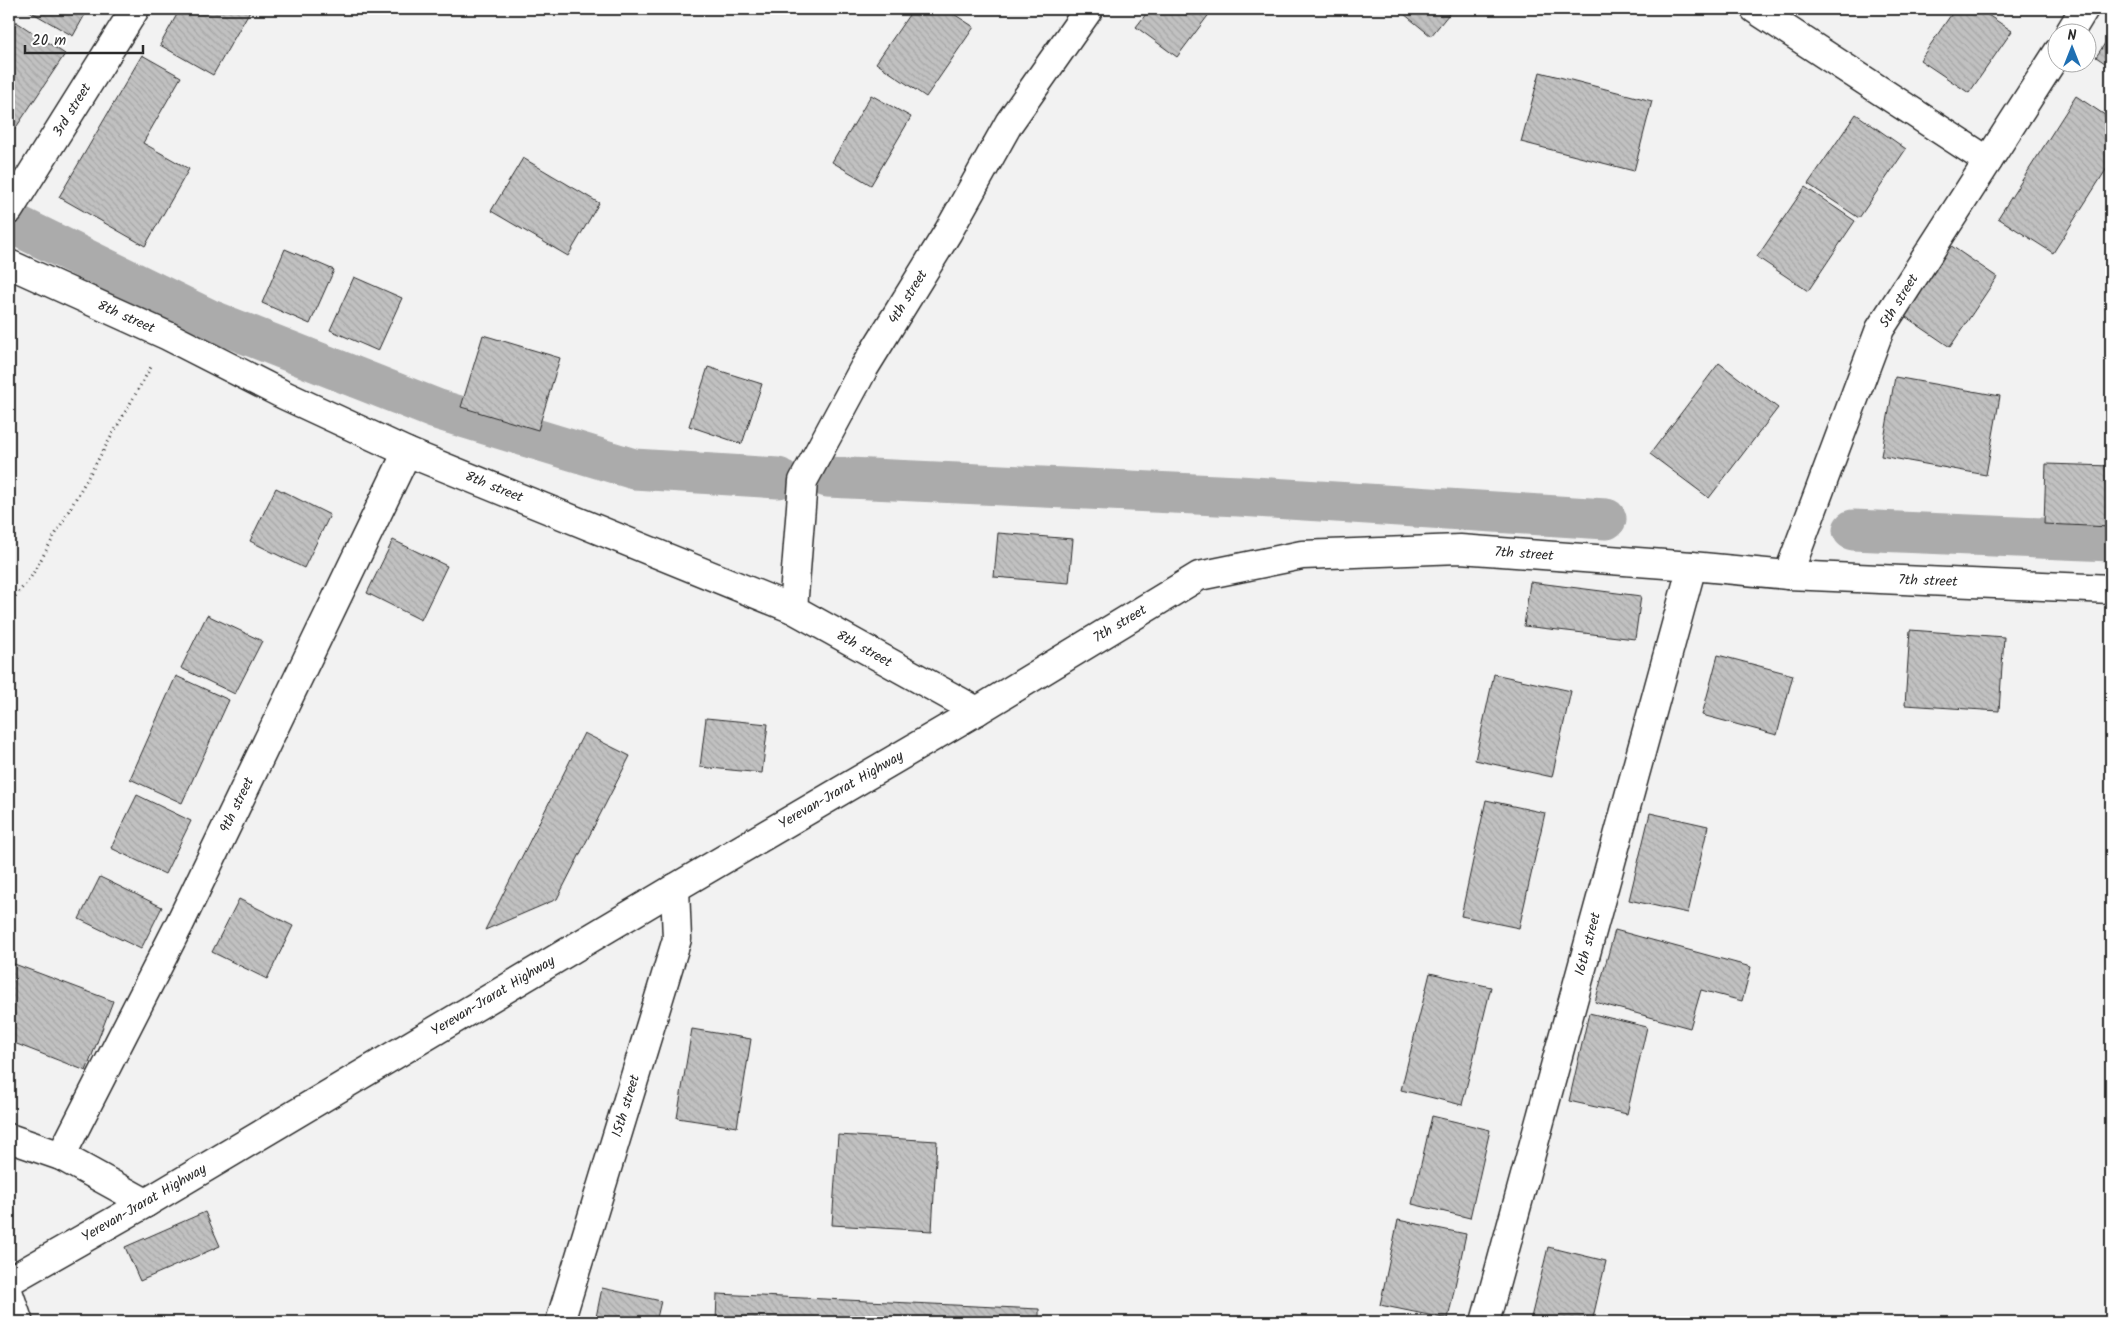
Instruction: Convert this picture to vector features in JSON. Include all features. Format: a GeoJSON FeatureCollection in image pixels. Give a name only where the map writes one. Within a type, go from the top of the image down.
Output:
{"type":"FeatureCollection","features":[{"type":"Feature","properties":{"kind":"street","name":"3rd street"},"geometry":{"type":"LineString","coordinates":[[9,210],[135,9]]}},
{"type":"Feature","properties":{"kind":"street","name":"4th street"},"geometry":{"type":"LineString","coordinates":[[793,609],[803,481],[864,368],[948,232],[1009,123],[1089,9]]}},
{"type":"Feature","properties":{"kind":"street"},"geometry":{"type":"LineString","coordinates":[[1756,9],[1988,161]]}},
{"type":"Feature","properties":{"kind":"street"},"geometry":{"type":"LineString","coordinates":[[2076,22],[2084,9]]}},
{"type":"Feature","properties":{"kind":"street","name":"5th street"},"geometry":{"type":"LineString","coordinates":[[1788,575],[1880,329],[2048,68]]}},
{"type":"Feature","properties":{"kind":"street","name":"8th street"},"geometry":{"type":"LineString","coordinates":[[9,264],[168,336],[284,395],[407,452],[793,609],[977,711]]}},
{"type":"Feature","properties":{"kind":"street","name":"9th street"},"geometry":{"type":"LineString","coordinates":[[61,1156],[179,925],[407,452]]}},
{"type":"Feature","properties":{"kind":"street","name":"7th street"},"geometry":{"type":"LineString","coordinates":[[977,711],[1200,576],[1292,557],[1460,549],[1788,575],[2111,589]]}},
{"type":"Feature","properties":{"kind":"street","name":"16th street"},"geometry":{"type":"LineString","coordinates":[[1485,1322],[1692,566]]}},
{"type":"Feature","properties":{"kind":"street","name":"Yerevan-Jrarat Highway"},"geometry":{"type":"LineString","coordinates":[[9,1281],[146,1203],[675,888],[977,711]]}},
{"type":"Feature","properties":{"kind":"street","name":"15th street"},"geometry":{"type":"LineString","coordinates":[[560,1322],[677,939],[675,888]]}},
{"type":"Feature","properties":{"kind":"street"},"geometry":{"type":"LineString","coordinates":[[9,1138],[61,1156],[146,1203]]}},
{"type":"Feature","properties":{"kind":"street"},"geometry":{"type":"LineString","coordinates":[[9,1294],[18,1320],[17,1322]]}},
{"type":"Feature","properties":{"kind":"path"},"geometry":{"type":"LineString","coordinates":[[9,604],[31,577],[168,336]]}},
{"type":"Feature","properties":{"kind":"building"},"geometry":{"type":"Polygon","coordinates":[[[26,9],[88,9],[73,36],[26,9]]]}},
{"type":"Feature","properties":{"kind":"building"},"geometry":{"type":"Polygon","coordinates":[[[180,9],[251,9],[213,75],[160,45],[180,9]]]}},
{"type":"Feature","properties":{"kind":"building"},"geometry":{"type":"Polygon","coordinates":[[[913,9],[946,9],[974,27],[926,97],[876,63],[913,9]]]}},
{"type":"Feature","properties":{"kind":"building"},"geometry":{"type":"Polygon","coordinates":[[[1150,9],[1213,9],[1177,57],[1136,27],[1150,9]]]}},
{"type":"Feature","properties":{"kind":"building"},"geometry":{"type":"Polygon","coordinates":[[[1398,9],[1453,9],[1431,36],[1398,9]]]}},
{"type":"Feature","properties":{"kind":"building"},"geometry":{"type":"Polygon","coordinates":[[[1955,9],[1979,9],[2012,31],[1969,93],[1920,60],[1955,9]]]}},
{"type":"Feature","properties":{"kind":"building"},"geometry":{"type":"Polygon","coordinates":[[[15,21],[65,54],[9,138],[9,30],[15,21]]]}},
{"type":"Feature","properties":{"kind":"building"},"geometry":{"type":"Polygon","coordinates":[[[2111,34],[2111,67],[2098,58],[2098,54],[2111,34]]]}},
{"type":"Feature","properties":{"kind":"building"},"geometry":{"type":"Polygon","coordinates":[[[142,55],[181,77],[143,143],[189,169],[145,246],[59,197],[142,55]]]}},
{"type":"Feature","properties":{"kind":"building"},"geometry":{"type":"Polygon","coordinates":[[[1540,72],[1652,101],[1634,171],[1521,142],[1540,72]]]}},
{"type":"Feature","properties":{"kind":"building"},"geometry":{"type":"Polygon","coordinates":[[[871,95],[911,117],[871,185],[832,162],[871,95]]]}},
{"type":"Feature","properties":{"kind":"building"},"geometry":{"type":"Polygon","coordinates":[[[2076,96],[2111,119],[2111,162],[2053,253],[1998,218],[2076,96]]]}},
{"type":"Feature","properties":{"kind":"building"},"geometry":{"type":"Polygon","coordinates":[[[1856,114],[1906,149],[1859,218],[1808,184],[1856,114]]]}},
{"type":"Feature","properties":{"kind":"building"},"geometry":{"type":"Polygon","coordinates":[[[523,158],[599,203],[568,256],[491,211],[523,158]]]}},
{"type":"Feature","properties":{"kind":"building"},"geometry":{"type":"Polygon","coordinates":[[[1805,187],[1855,221],[1808,291],[1757,257],[1805,187]]]}},
{"type":"Feature","properties":{"kind":"building"},"geometry":{"type":"Polygon","coordinates":[[[1947,243],[1997,277],[1950,347],[1900,313],[1947,243]]]}},
{"type":"Feature","properties":{"kind":"building"},"geometry":{"type":"Polygon","coordinates":[[[285,249],[334,270],[310,324],[262,303],[285,249]]]}},
{"type":"Feature","properties":{"kind":"building"},"geometry":{"type":"Polygon","coordinates":[[[354,277],[402,298],[378,351],[330,330],[354,277]]]}},
{"type":"Feature","properties":{"kind":"building"},"geometry":{"type":"Polygon","coordinates":[[[483,335],[560,358],[538,430],[461,407],[483,335]]]}},
{"type":"Feature","properties":{"kind":"building"},"geometry":{"type":"Polygon","coordinates":[[[1719,363],[1778,408],[1709,498],[1650,454],[1719,363]]]}},
{"type":"Feature","properties":{"kind":"building"},"geometry":{"type":"Polygon","coordinates":[[[708,367],[762,384],[742,444],[689,426],[708,367]]]}},
{"type":"Feature","properties":{"kind":"building"},"geometry":{"type":"Polygon","coordinates":[[[1895,377],[2000,396],[1986,475],[1881,456],[1895,377]]]}},
{"type":"Feature","properties":{"kind":"building"},"geometry":{"type":"Polygon","coordinates":[[[2046,464],[2111,466],[2111,527],[2044,524],[2046,464]]]}},
{"type":"Feature","properties":{"kind":"building"},"geometry":{"type":"Polygon","coordinates":[[[276,488],[330,515],[304,568],[250,541],[276,488]]]}},
{"type":"Feature","properties":{"kind":"building"},"geometry":{"type":"Polygon","coordinates":[[[998,533],[1073,539],[1069,583],[994,577],[998,533]]]}},
{"type":"Feature","properties":{"kind":"building"},"geometry":{"type":"Polygon","coordinates":[[[393,540],[447,566],[421,620],[367,593],[393,540]]]}},
{"type":"Feature","properties":{"kind":"building"},"geometry":{"type":"Polygon","coordinates":[[[1530,582],[1641,596],[1635,639],[1524,626],[1530,582]]]}},
{"type":"Feature","properties":{"kind":"building"},"geometry":{"type":"Polygon","coordinates":[[[207,615],[262,641],[235,694],[181,668],[207,615]]]}},
{"type":"Feature","properties":{"kind":"building"},"geometry":{"type":"Polygon","coordinates":[[[1910,630],[2004,637],[1999,711],[1905,705],[1910,630]]]}},
{"type":"Feature","properties":{"kind":"building"},"geometry":{"type":"Polygon","coordinates":[[[1718,655],[1793,675],[1777,735],[1702,715],[1718,655]]]}},
{"type":"Feature","properties":{"kind":"building"},"geometry":{"type":"Polygon","coordinates":[[[1494,674],[1571,691],[1552,777],[1475,760],[1494,674]]]}},
{"type":"Feature","properties":{"kind":"building"},"geometry":{"type":"Polygon","coordinates":[[[176,676],[229,700],[182,803],[130,779],[176,676]]]}},
{"type":"Feature","properties":{"kind":"building"},"geometry":{"type":"Polygon","coordinates":[[[706,718],[768,724],[762,773],[700,767],[706,718]]]}},
{"type":"Feature","properties":{"kind":"building"},"geometry":{"type":"Polygon","coordinates":[[[584,733],[630,756],[557,899],[485,930],[584,733]]]}},
{"type":"Feature","properties":{"kind":"building"},"geometry":{"type":"Polygon","coordinates":[[[137,795],[191,821],[165,874],[111,848],[137,795]]]}},
{"type":"Feature","properties":{"kind":"building"},"geometry":{"type":"Polygon","coordinates":[[[1486,800],[1545,813],[1519,928],[1461,916],[1486,800]]]}},
{"type":"Feature","properties":{"kind":"building"},"geometry":{"type":"Polygon","coordinates":[[[1650,813],[1708,826],[1688,913],[1629,900],[1650,813]]]}},
{"type":"Feature","properties":{"kind":"building"},"geometry":{"type":"Polygon","coordinates":[[[100,877],[162,907],[141,949],[79,919],[100,877]]]}},
{"type":"Feature","properties":{"kind":"building"},"geometry":{"type":"Polygon","coordinates":[[[239,899],[293,926],[267,979],[212,952],[239,899]]]}},
{"type":"Feature","properties":{"kind":"building"},"geometry":{"type":"Polygon","coordinates":[[[1615,930],[1751,967],[1742,1001],[1701,990],[1690,1028],[1595,1002],[1615,930]]]}},
{"type":"Feature","properties":{"kind":"building"},"geometry":{"type":"Polygon","coordinates":[[[9,962],[113,1001],[86,1071],[9,1041],[9,962]]]}},
{"type":"Feature","properties":{"kind":"building"},"geometry":{"type":"Polygon","coordinates":[[[1430,973],[1491,987],[1462,1105],[1401,1090],[1430,973]]]}},
{"type":"Feature","properties":{"kind":"building"},"geometry":{"type":"Polygon","coordinates":[[[1589,1013],[1647,1027],[1627,1114],[1569,1101],[1589,1013]]]}},
{"type":"Feature","properties":{"kind":"building"},"geometry":{"type":"Polygon","coordinates":[[[692,1029],[751,1039],[737,1127],[677,1118],[692,1029]]]}},
{"type":"Feature","properties":{"kind":"building"},"geometry":{"type":"Polygon","coordinates":[[[1432,1116],[1490,1130],[1470,1218],[1412,1204],[1432,1116]]]}},
{"type":"Feature","properties":{"kind":"building"},"geometry":{"type":"Polygon","coordinates":[[[838,1135],[937,1141],[932,1231],[832,1225],[838,1135]]]}},
{"type":"Feature","properties":{"kind":"building"},"geometry":{"type":"Polygon","coordinates":[[[205,1212],[220,1246],[140,1281],[125,1247],[205,1212]]]}},
{"type":"Feature","properties":{"kind":"building"},"geometry":{"type":"Polygon","coordinates":[[[1398,1220],[1466,1234],[1448,1319],[1380,1305],[1398,1220]]]}},
{"type":"Feature","properties":{"kind":"building"},"geometry":{"type":"Polygon","coordinates":[[[1548,1247],[1606,1261],[1592,1322],[1530,1322],[1548,1247]]]}},
{"type":"Feature","properties":{"kind":"building"},"geometry":{"type":"Polygon","coordinates":[[[602,1288],[661,1301],[656,1322],[595,1322],[602,1288]]]}},
{"type":"Feature","properties":{"kind":"building"},"geometry":{"type":"Polygon","coordinates":[[[717,1294],[1039,1309],[1039,1322],[716,1322],[717,1294]]]}},
{"type":"Feature","properties":{"kind":"waterway"},"geometry":{"type":"LineString","coordinates":[[20,227],[208,319],[436,409],[634,469],[778,478]]}},
{"type":"Feature","properties":{"kind":"waterway"},"geometry":{"type":"LineString","coordinates":[[827,477],[1239,496],[1606,519]]}},
{"type":"Feature","properties":{"kind":"waterway"},"geometry":{"type":"LineString","coordinates":[[1853,530],[2111,541]]}}]}
